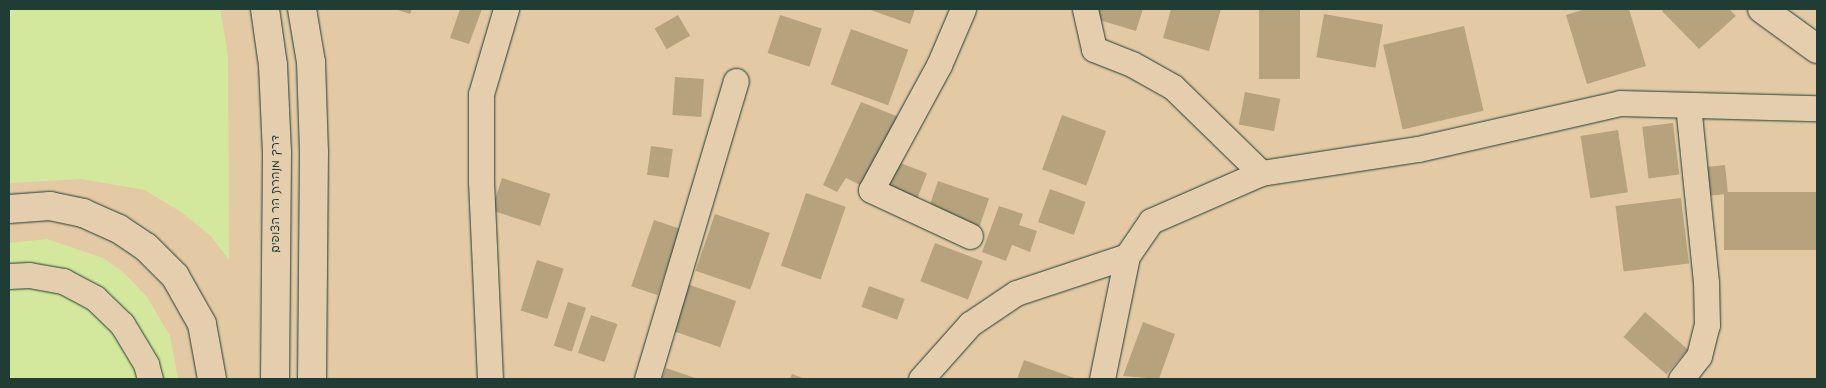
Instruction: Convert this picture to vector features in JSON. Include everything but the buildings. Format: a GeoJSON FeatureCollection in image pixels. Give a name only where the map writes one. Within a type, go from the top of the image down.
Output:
{"type":"FeatureCollection","features":[{"type":"Feature","properties":{"kind":"main road","name":"דרך מנהרת הר הצופים"},"geometry":{"type":"LineString","coordinates":[[264,9],[273,65],[277,153],[275,379]]}},
{"type":"Feature","properties":{"kind":"main road"},"geometry":{"type":"LineString","coordinates":[[302,9],[311,62],[314,152],[312,379]]}},
{"type":"Feature","properties":{"kind":"main road"},"geometry":{"type":"LineString","coordinates":[[1762,9],[1817,49]]}},
{"type":"Feature","properties":{"kind":"main road"},"geometry":{"type":"LineString","coordinates":[[9,208],[50,206],[83,213],[119,229],[146,247],[174,276],[202,324],[212,379]]}},
{"type":"Feature","properties":{"kind":"street"},"geometry":{"type":"LineString","coordinates":[[490,379],[481,180],[481,94],[506,9]]}},
{"type":"Feature","properties":{"kind":"street"},"geometry":{"type":"LineString","coordinates":[[963,9],[939,65],[871,190],[970,236]]}},
{"type":"Feature","properties":{"kind":"street"},"geometry":{"type":"LineString","coordinates":[[1085,9],[1094,49],[1132,64],[1173,87],[1261,173]]}},
{"type":"Feature","properties":{"kind":"street"},"geometry":{"type":"LineString","coordinates":[[647,379],[736,81]]}},
{"type":"Feature","properties":{"kind":"street"},"geometry":{"type":"LineString","coordinates":[[1102,379],[1127,256],[1151,221],[1261,173],[1418,149],[1620,103],[1817,108]]}},
{"type":"Feature","properties":{"kind":"street"},"geometry":{"type":"LineString","coordinates":[[1682,379],[1700,356],[1707,325],[1706,282],[1688,104]]}},
{"type":"Feature","properties":{"kind":"street"},"geometry":{"type":"LineString","coordinates":[[921,379],[970,324],[1016,293],[1127,256]]}},
{"type":"Feature","properties":{"kind":"street"},"geometry":{"type":"LineString","coordinates":[[9,276],[29,275],[63,281],[95,298],[122,324],[146,364],[150,379]]}},
{"type":"Feature","properties":{"kind":"green space"},"geometry":{"type":"Polygon","coordinates":[[[9,9],[220,9],[228,56],[229,260],[211,236],[181,212],[145,190],[81,179],[9,183],[9,9]]]}},
{"type":"Feature","properties":{"kind":"green space"},"geometry":{"type":"Polygon","coordinates":[[[47,239],[103,258],[124,273],[147,297],[170,336],[178,379],[9,379],[9,243],[47,239]]]}}]}
